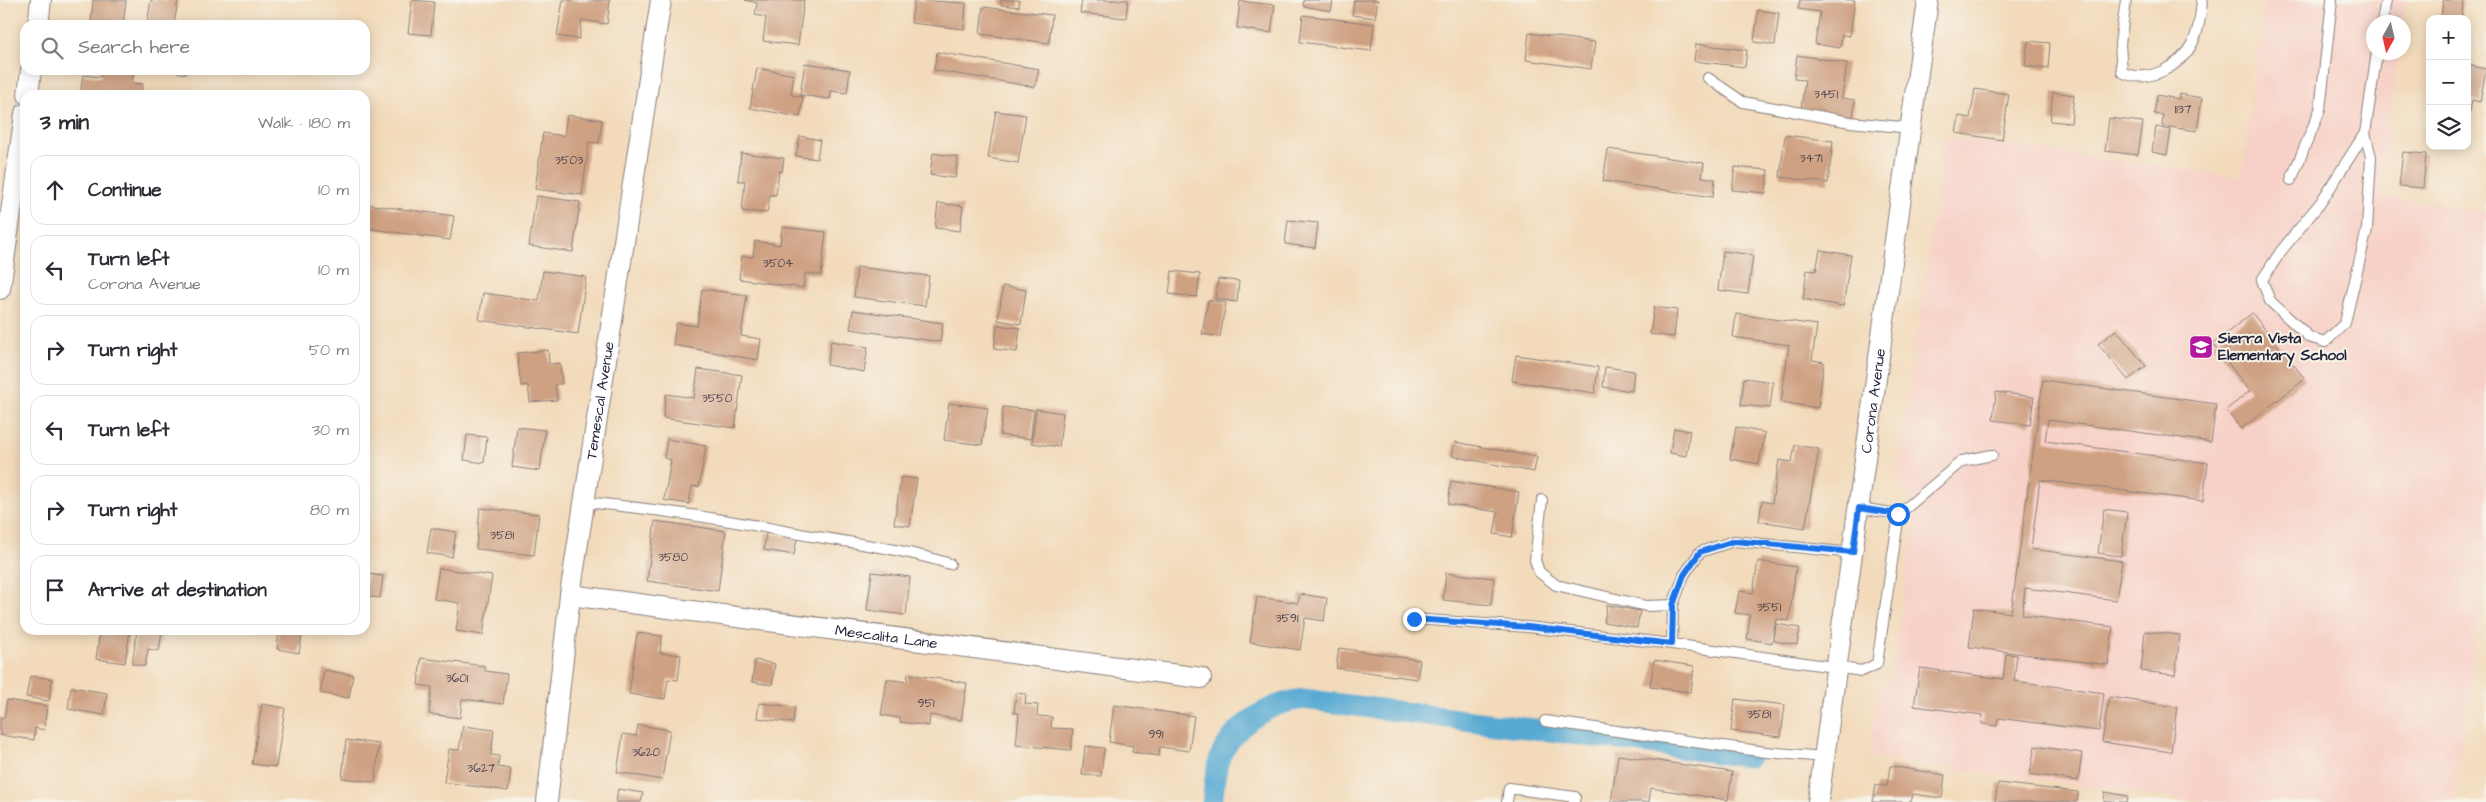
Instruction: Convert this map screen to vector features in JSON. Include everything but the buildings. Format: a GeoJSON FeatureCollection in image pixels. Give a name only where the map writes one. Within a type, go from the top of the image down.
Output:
{"type":"FeatureCollection","features":[{"type":"Feature","properties":{"kind":"street"},"geometry":{"type":"LineString","coordinates":[[39,20],[41,0]]}},
{"type":"Feature","properties":{"kind":"street","name":"Temescal Avenue"},"geometry":{"type":"LineString","coordinates":[[547,802],[570,595],[661,0]]}},
{"type":"Feature","properties":{"kind":"street","name":"Corona Avenue"},"geometry":{"type":"LineString","coordinates":[[1818,802],[1928,0]]}},
{"type":"Feature","properties":{"kind":"street"},"geometry":{"type":"LineString","coordinates":[[29,90],[30,75]]}},
{"type":"Feature","properties":{"kind":"street"},"geometry":{"type":"LineString","coordinates":[[0,289],[20,149]]}},
{"type":"Feature","properties":{"kind":"street","name":"Mescalita Lane"},"geometry":{"type":"LineString","coordinates":[[570,595],[1201,678]]}},
{"type":"Feature","properties":{"kind":"lane"},"geometry":{"type":"LineString","coordinates":[[2126,0],[2120,44],[2122,72],[2132,77],[2146,78],[2181,59],[2194,41],[2202,0]]}},
{"type":"Feature","properties":{"kind":"lane"},"geometry":{"type":"LineString","coordinates":[[2291,180],[2320,110],[2332,0]]}},
{"type":"Feature","properties":{"kind":"lane"},"geometry":{"type":"LineString","coordinates":[[2383,15],[2386,0]]}},
{"type":"Feature","properties":{"kind":"lane"},"geometry":{"type":"LineString","coordinates":[[2365,133],[2321,202],[2281,252],[2262,280],[2270,301],[2309,337],[2325,342],[2345,322],[2367,229],[2371,157],[2365,133],[2376,60]]}},
{"type":"Feature","properties":{"kind":"lane"},"geometry":{"type":"LineString","coordinates":[[1708,78],[1743,102],[1850,122],[1911,128]]}},
{"type":"Feature","properties":{"kind":"lane"},"geometry":{"type":"LineString","coordinates":[[1414,619],[1528,627],[1672,644],[1837,669],[1862,671],[1877,664],[1898,514],[1962,460],[1992,455]]}},
{"type":"Feature","properties":{"kind":"lane"},"geometry":{"type":"LineString","coordinates":[[1542,500],[1535,560],[1539,572],[1556,585],[1646,606],[1673,605]]}},
{"type":"Feature","properties":{"kind":"lane"},"geometry":{"type":"LineString","coordinates":[[585,502],[706,516],[769,526],[923,555],[950,564]]}},
{"type":"Feature","properties":{"kind":"lane"},"geometry":{"type":"LineString","coordinates":[[1859,508],[1898,514]]}},
{"type":"Feature","properties":{"kind":"lane"},"geometry":{"type":"LineString","coordinates":[[1672,644],[1673,605],[1684,575],[1700,552],[1734,541],[1853,552]]}},
{"type":"Feature","properties":{"kind":"lane"},"geometry":{"type":"LineString","coordinates":[[1545,721],[1766,752],[1825,757]]}},
{"type":"Feature","properties":{"kind":"lane"},"geometry":{"type":"LineString","coordinates":[[1507,802],[1509,788],[1574,797],[1574,802]]}},
{"type":"Feature","properties":{"kind":"shaded area","name":"Sierra Vista Elementary School"},"geometry":{"type":"Polygon","coordinates":[[[2265,0],[2406,0],[2404,15],[2366,15],[2366,60],[2397,60],[2378,196],[2486,212],[2486,567],[2454,802],[2203,802],[1869,757],[1876,696],[1892,674],[1916,507],[1897,481],[1944,137],[2241,177],[2265,0]]]}},
{"type":"Feature","properties":{"kind":"waterway"},"geometry":{"type":"LineString","coordinates":[[1212,802],[1219,761],[1231,739],[1248,722],[1268,709],[1303,699],[1749,757]]}},
{"type":"Feature","properties":{"kind":"place","name":"Sierra Vista Elementary School"},"geometry":{"type":"Point","coordinates":[2201,347]}},
{"type":"Feature","properties":{"kind":"route"},"geometry":{"type":"LineString","coordinates":[[1414,619],[1528,627],[1672,644],[1673,605],[1684,575],[1700,552],[1734,541],[1853,552],[1859,508],[1898,514]]}}]}
